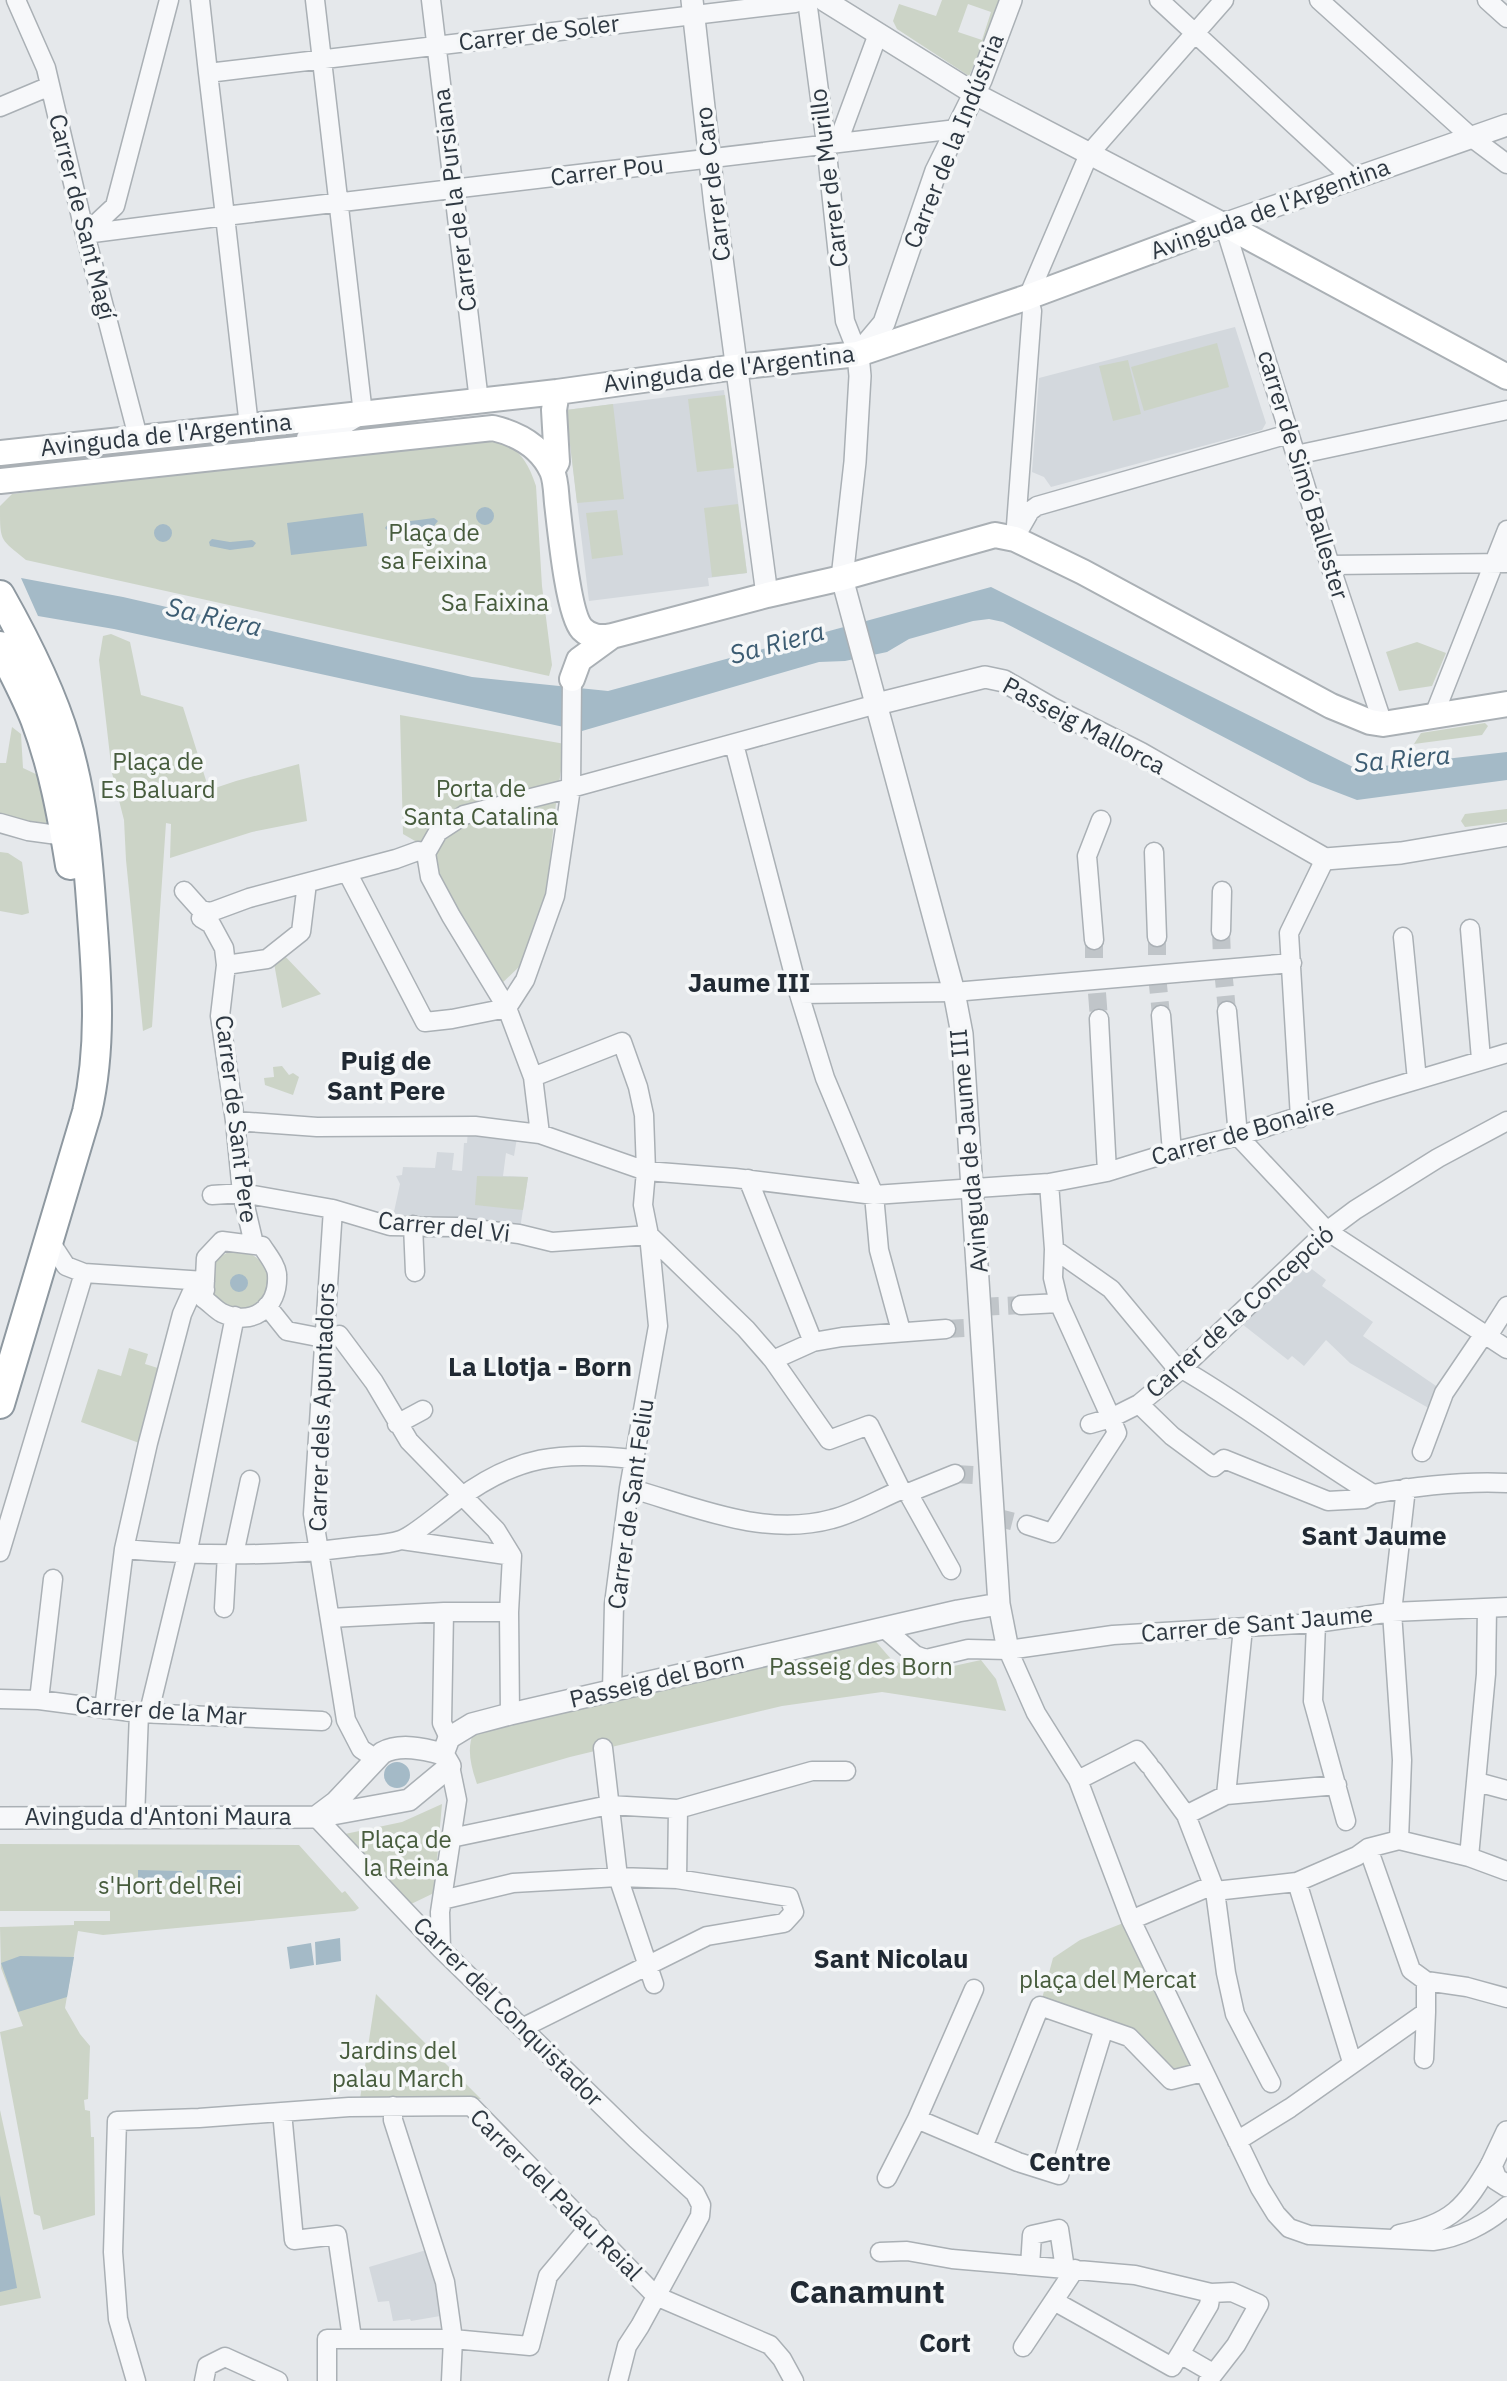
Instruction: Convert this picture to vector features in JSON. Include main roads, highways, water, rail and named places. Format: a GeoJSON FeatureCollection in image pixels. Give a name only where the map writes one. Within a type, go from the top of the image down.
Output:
{"type":"FeatureCollection","features":[{"type":"Feature","properties":{"kind":"highway"},"geometry":{"type":"LineString","coordinates":[[0,595],[35,662],[61,724],[74,771],[74,895],[81,994],[79,1061],[73,1095],[0,1343]]}},
{"type":"Feature","properties":{"kind":"highway"},"geometry":{"type":"LineString","coordinates":[[0,646],[28,702],[40,732],[55,786],[87,853],[96,964],[97,1046],[87,1112],[0,1405]]}},
{"type":"Feature","properties":{"kind":"main road","name":"Avinguda de l'Argentina"},"geometry":{"type":"LineString","coordinates":[[0,453],[558,392],[858,354],[1028,297],[1224,224],[1507,377]]}},
{"type":"Feature","properties":{"kind":"main road"},"geometry":{"type":"LineString","coordinates":[[558,392],[554,410],[557,462],[552,471],[574,613],[583,630],[590,636],[612,636],[842,578],[995,535],[1016,539],[1083,572],[1331,706],[1370,722],[1383,724],[1507,704]]}},
{"type":"Feature","properties":{"kind":"main road","name":"Avinguda de l'Argentina"},"geometry":{"type":"LineString","coordinates":[[0,481],[493,428],[531,443],[552,471]]}},
{"type":"Feature","properties":{"kind":"main road"},"geometry":{"type":"LineString","coordinates":[[138,438],[152,448],[181,461]]}},
{"type":"Feature","properties":{"kind":"main road"},"geometry":{"type":"LineString","coordinates":[[572,680],[579,660],[612,636]]}},
{"type":"Feature","properties":{"kind":"water"},"geometry":{"type":"Polygon","coordinates":[[[481,507],[489,507],[494,516],[492,523],[481,525],[476,520],[476,512],[481,507]]]}},
{"type":"Feature","properties":{"kind":"water"},"geometry":{"type":"Polygon","coordinates":[[[363,513],[367,546],[291,555],[287,523],[363,513]]]}},
{"type":"Feature","properties":{"kind":"water"},"geometry":{"type":"Polygon","coordinates":[[[434,518],[438,521],[434,526],[388,531],[385,528],[388,524],[434,518]]]}},
{"type":"Feature","properties":{"kind":"water"},"geometry":{"type":"Polygon","coordinates":[[[159,524],[167,524],[172,533],[170,540],[159,542],[154,537],[154,529],[159,524]]]}},
{"type":"Feature","properties":{"kind":"water"},"geometry":{"type":"Polygon","coordinates":[[[212,539],[230,542],[252,540],[256,543],[253,547],[230,550],[210,546],[212,539]]]}},
{"type":"Feature","properties":{"kind":"water"},"geometry":{"type":"Polygon","coordinates":[[[21,578],[123,597],[472,677],[608,691],[991,587],[1357,769],[1507,752],[1507,780],[1357,800],[1310,782],[1003,622],[989,619],[909,639],[887,652],[845,661],[819,662],[582,731],[114,629],[38,616],[21,578]]]}},
{"type":"Feature","properties":{"kind":"water"},"geometry":{"type":"Polygon","coordinates":[[[235,1274],[243,1274],[248,1283],[246,1290],[235,1292],[230,1287],[230,1279],[235,1274]]]}},
{"type":"Feature","properties":{"kind":"water"},"geometry":{"type":"Polygon","coordinates":[[[397,1762],[406,1766],[410,1775],[406,1784],[397,1788],[388,1784],[384,1775],[388,1766],[397,1762]]]}},
{"type":"Feature","properties":{"kind":"water"},"geometry":{"type":"Polygon","coordinates":[[[138,1870],[182,1871],[182,1880],[138,1879],[138,1870]]]}},
{"type":"Feature","properties":{"kind":"water"},"geometry":{"type":"Polygon","coordinates":[[[197,1870],[241,1870],[241,1879],[196,1879],[197,1870]]]}},
{"type":"Feature","properties":{"kind":"water"},"geometry":{"type":"Polygon","coordinates":[[[340,1938],[341,1961],[316,1965],[315,1942],[340,1938]]]}},
{"type":"Feature","properties":{"kind":"water"},"geometry":{"type":"Polygon","coordinates":[[[311,1943],[314,1965],[290,1969],[287,1947],[311,1943]]]}},
{"type":"Feature","properties":{"kind":"water"},"geometry":{"type":"Polygon","coordinates":[[[20,1956],[74,1957],[67,1997],[18,2012],[1,1963],[20,1956]]]}},
{"type":"Feature","properties":{"kind":"water"},"geometry":{"type":"Polygon","coordinates":[[[0,2195],[17,2288],[0,2292],[0,2195]]]}},
{"type":"Feature","properties":{"kind":"tunnel"},"geometry":{"type":"LineString","coordinates":[[1221,931],[1222,958]]}},
{"type":"Feature","properties":{"kind":"tunnel"},"geometry":{"type":"LineString","coordinates":[[1157,937],[1157,962]]}},
{"type":"Feature","properties":{"kind":"tunnel"},"geometry":{"type":"LineString","coordinates":[[1094,940],[1094,967]]}},
{"type":"Feature","properties":{"kind":"tunnel"},"geometry":{"type":"LineString","coordinates":[[1223,969],[1227,1011]]}},
{"type":"Feature","properties":{"kind":"tunnel"},"geometry":{"type":"LineString","coordinates":[[1157,975],[1161,1015]]}},
{"type":"Feature","properties":{"kind":"tunnel"},"geometry":{"type":"LineString","coordinates":[[1097,993],[1099,1019]]}},
{"type":"Feature","properties":{"kind":"tunnel"},"geometry":{"type":"LineString","coordinates":[[981,1307],[1021,1305]]}},
{"type":"Feature","properties":{"kind":"tunnel"},"geometry":{"type":"LineString","coordinates":[[946,1329],[983,1327]]}},
{"type":"Feature","properties":{"kind":"tunnel"},"geometry":{"type":"LineString","coordinates":[[955,1474],[992,1476]]}},
{"type":"Feature","properties":{"kind":"tunnel"},"geometry":{"type":"LineString","coordinates":[[995,1517],[1027,1525]]}},
{"type":"Feature","properties":{"kind":"district","name":"Jaume III"},"geometry":{"type":"Point","coordinates":[749,983]}},
{"type":"Feature","properties":{"kind":"district","name":"Puig de Sant Pere"},"geometry":{"type":"Point","coordinates":[386,1076]}},
{"type":"Feature","properties":{"kind":"district","name":"La Llotja - Born"},"geometry":{"type":"Point","coordinates":[540,1367]}},
{"type":"Feature","properties":{"kind":"district","name":"Sant Jaume"},"geometry":{"type":"Point","coordinates":[1374,1536]}},
{"type":"Feature","properties":{"kind":"district","name":"Sant Nicolau"},"geometry":{"type":"Point","coordinates":[891,1959]}},
{"type":"Feature","properties":{"kind":"district","name":"Centre"},"geometry":{"type":"Point","coordinates":[1070,2162]}},
{"type":"Feature","properties":{"kind":"district","name":"Canamunt"},"geometry":{"type":"Point","coordinates":[867,2292]}},
{"type":"Feature","properties":{"kind":"district","name":"Cort"},"geometry":{"type":"Point","coordinates":[945,2343]}},
{"type":"Feature","properties":{"kind":"park label","name":"Plaça de sa Feixina"},"geometry":{"type":"Point","coordinates":[434,547]}},
{"type":"Feature","properties":{"kind":"park label","name":"Sa Faixina"},"geometry":{"type":"Point","coordinates":[495,603]}},
{"type":"Feature","properties":{"kind":"park label","name":"Plaça de Es Baluard"},"geometry":{"type":"Point","coordinates":[158,776]}},
{"type":"Feature","properties":{"kind":"park label","name":"Porta de Santa Catalina"},"geometry":{"type":"Point","coordinates":[481,803]}},
{"type":"Feature","properties":{"kind":"park label","name":"Passeig des Born"},"geometry":{"type":"Point","coordinates":[861,1667]}},
{"type":"Feature","properties":{"kind":"park label","name":"Plaça de la Reina"},"geometry":{"type":"Point","coordinates":[406,1854]}},
{"type":"Feature","properties":{"kind":"park label","name":"s'Hort del Rei"},"geometry":{"type":"Point","coordinates":[170,1886]}},
{"type":"Feature","properties":{"kind":"park label","name":"plaça del Mercat"},"geometry":{"type":"Point","coordinates":[1108,1980]}},
{"type":"Feature","properties":{"kind":"park label","name":"Jardins del palau March"},"geometry":{"type":"Point","coordinates":[398,2065]}},
{"type":"Feature","properties":{"kind":"water label","name":"Sa Riera"},"geometry":{"type":"Point","coordinates":[214,617]}},
{"type":"Feature","properties":{"kind":"water label","name":"Sa Riera"},"geometry":{"type":"Point","coordinates":[777,643]}},
{"type":"Feature","properties":{"kind":"water label","name":"Sa Riera"},"geometry":{"type":"Point","coordinates":[1402,759]}}]}
